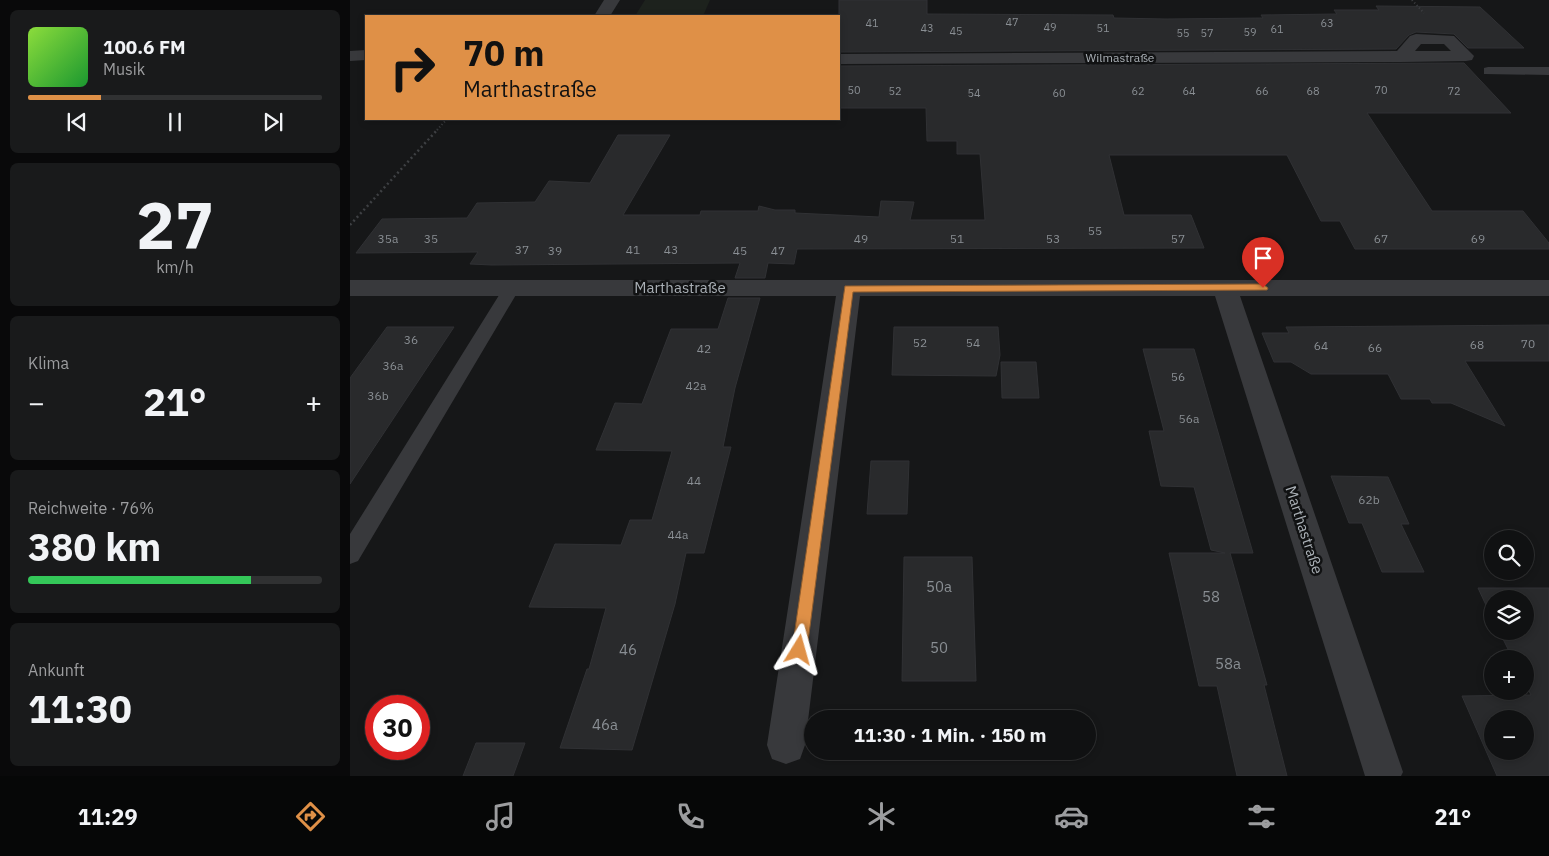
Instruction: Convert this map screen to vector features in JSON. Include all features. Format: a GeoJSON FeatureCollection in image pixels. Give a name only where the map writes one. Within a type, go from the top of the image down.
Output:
{"type":"FeatureCollection","features":[{"type":"Feature","properties":{"kind":"street"},"geometry":{"type":"LineString","coordinates":[[603,15],[612,0]]}},
{"type":"Feature","properties":{"kind":"street"},"geometry":{"type":"LineString","coordinates":[[350,56],[365,55]]}},
{"type":"Feature","properties":{"kind":"street","name":"Wilmastraße"},"geometry":{"type":"LineString","coordinates":[[840,59],[1401,57]]}},
{"type":"Feature","properties":{"kind":"street","name":"Marthastraße"},"geometry":{"type":"LineString","coordinates":[[350,288],[1549,288]]}},
{"type":"Feature","properties":{"kind":"street"},"geometry":{"type":"LineString","coordinates":[[786,745],[849,288]]}},
{"type":"Feature","properties":{"kind":"street","name":"Marthastraße"},"geometry":{"type":"LineString","coordinates":[[1225,288],[1383,772]]}},
{"type":"Feature","properties":{"kind":"lane"},"geometry":{"type":"LineString","coordinates":[[1488,72],[1549,71]]}},
{"type":"Feature","properties":{"kind":"lane"},"geometry":{"type":"LineString","coordinates":[[350,554],[512,288]]}},
{"type":"Feature","properties":{"kind":"path"},"geometry":{"type":"LineString","coordinates":[[350,225],[446,120]]}},
{"type":"Feature","properties":{"kind":"shaded area"},"geometry":{"type":"Polygon","coordinates":[[[645,0],[710,0],[703,15],[636,15],[645,0]]]}},
{"type":"Feature","properties":{"kind":"building"},"geometry":{"type":"Polygon","coordinates":[[[839,0],[927,0],[927,14],[1113,15],[1114,18],[1166,19],[1263,18],[1261,15],[1337,14],[1334,10],[1379,10],[1376,6],[1480,7],[1524,48],[1468,48],[1454,34],[1416,32],[1409,35],[1396,49],[840,52],[839,0]]]}},
{"type":"Feature","properties":{"kind":"building"},"geometry":{"type":"Polygon","coordinates":[[[1464,63],[1511,113],[1367,113],[1432,211],[1523,211],[1549,243],[1549,249],[1355,249],[1340,221],[1321,221],[1287,155],[1109,155],[1124,215],[1191,215],[1204,248],[797,249],[794,264],[768,263],[765,278],[735,278],[740,263],[492,265],[470,264],[478,252],[356,253],[382,219],[467,218],[477,203],[535,202],[549,181],[590,183],[618,135],[670,135],[623,215],[700,215],[701,211],[758,211],[759,206],[775,210],[795,210],[795,213],[879,217],[881,201],[914,202],[910,220],[985,220],[980,154],[957,154],[957,141],[927,141],[926,108],[840,108],[840,66],[1464,63]]]}},
{"type":"Feature","properties":{"kind":"building"},"geometry":{"type":"Polygon","coordinates":[[[728,298],[760,298],[735,388],[723,447],[731,447],[704,553],[686,553],[675,604],[632,750],[560,748],[587,669],[589,669],[606,608],[529,607],[555,544],[621,545],[630,520],[652,520],[672,451],[596,450],[615,403],[642,404],[671,329],[718,329],[728,298]]]}},
{"type":"Feature","properties":{"kind":"building"},"geometry":{"type":"Polygon","coordinates":[[[1549,325],[1549,361],[1465,361],[1505,426],[1451,403],[1432,403],[1430,399],[1401,399],[1388,374],[1311,374],[1291,362],[1274,362],[1262,333],[1289,333],[1286,327],[1549,325]]]}},
{"type":"Feature","properties":{"kind":"building"},"geometry":{"type":"Polygon","coordinates":[[[387,327],[454,327],[350,484],[350,378],[387,327]]]}},
{"type":"Feature","properties":{"kind":"building"},"geometry":{"type":"Polygon","coordinates":[[[894,327],[998,327],[1000,355],[996,376],[892,375],[894,327]]]}},
{"type":"Feature","properties":{"kind":"building"},"geometry":{"type":"Polygon","coordinates":[[[1143,349],[1194,349],[1253,553],[1230,553],[1267,685],[1264,685],[1287,776],[1237,776],[1217,686],[1199,686],[1169,553],[1225,553],[1211,550],[1194,487],[1161,486],[1149,431],[1164,431],[1143,349]]]}},
{"type":"Feature","properties":{"kind":"building"},"geometry":{"type":"Polygon","coordinates":[[[1001,362],[1036,362],[1039,398],[1002,398],[1001,362]]]}},
{"type":"Feature","properties":{"kind":"building"},"geometry":{"type":"Polygon","coordinates":[[[871,461],[909,461],[907,514],[867,514],[871,461]]]}},
{"type":"Feature","properties":{"kind":"building"},"geometry":{"type":"Polygon","coordinates":[[[1331,476],[1388,477],[1409,524],[1401,524],[1424,572],[1382,572],[1362,523],[1349,523],[1331,476]]]}},
{"type":"Feature","properties":{"kind":"building"},"geometry":{"type":"Polygon","coordinates":[[[904,557],[972,557],[976,681],[902,681],[904,557]]]}},
{"type":"Feature","properties":{"kind":"building"},"geometry":{"type":"Polygon","coordinates":[[[1478,588],[1549,588],[1549,776],[1497,776],[1490,760],[1534,760],[1534,710],[1484,710],[1484,746],[1462,696],[1484,696],[1484,700],[1534,700],[1534,650],[1508,650],[1504,640],[1534,640],[1534,590],[1484,590],[1484,601],[1478,588]]]}},
{"type":"Feature","properties":{"kind":"building"},"geometry":{"type":"Polygon","coordinates":[[[476,743],[525,743],[513,776],[463,776],[476,743]]]}},
{"type":"Feature","properties":{"kind":"route"},"geometry":{"type":"LineString","coordinates":[[799,650],[849,288],[1263,288]]}}]}
